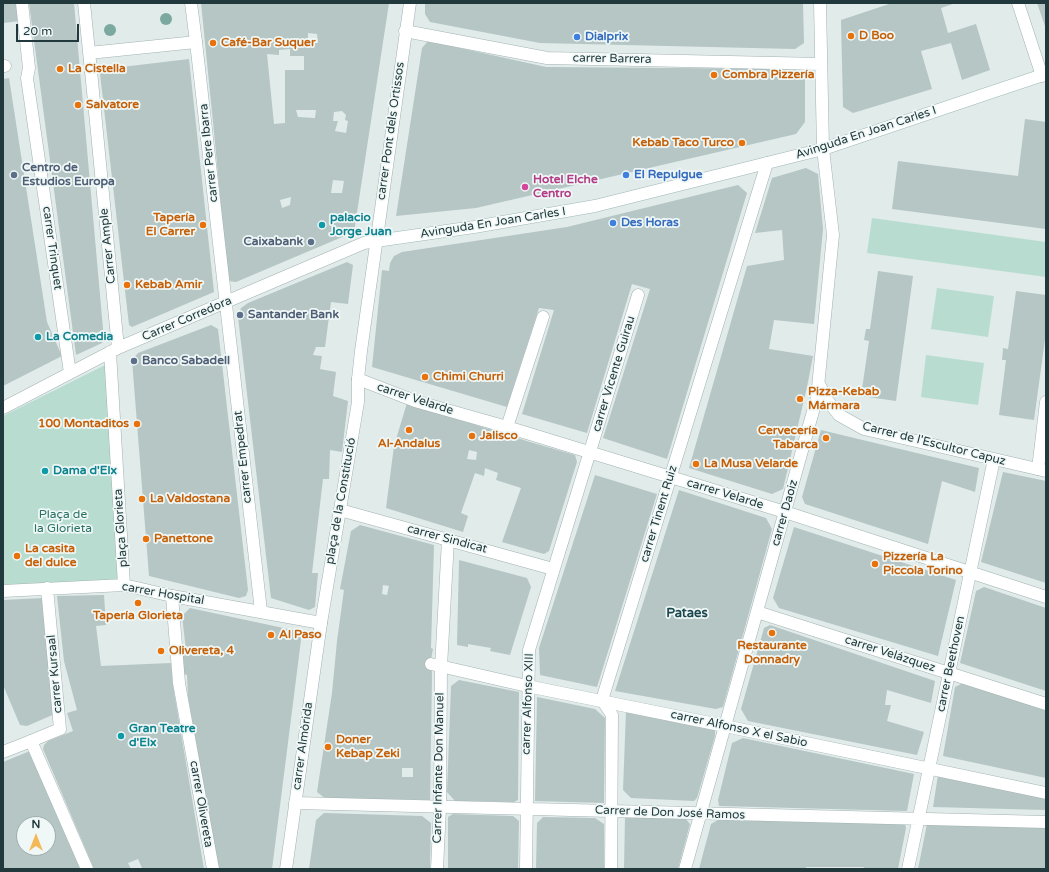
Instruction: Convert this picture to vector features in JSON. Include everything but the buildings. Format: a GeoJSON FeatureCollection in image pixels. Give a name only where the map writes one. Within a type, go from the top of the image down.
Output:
{"type":"FeatureCollection","features":[{"type":"Feature","properties":{"kind":"street","name":"carrer Trinquet"},"geometry":{"type":"LineString","coordinates":[[22,3],[24,62],[29,68],[27,78],[70,373]]}},
{"type":"Feature","properties":{"kind":"street","name":"Carrer Ample"},"geometry":{"type":"LineString","coordinates":[[84,3],[114,350]]}},
{"type":"Feature","properties":{"kind":"street","name":"carrer Pere Ibarra"},"geometry":{"type":"LineString","coordinates":[[191,3],[226,303]]}},
{"type":"Feature","properties":{"kind":"street","name":"carrer Pont dels Ortissos"},"geometry":{"type":"LineString","coordinates":[[358,379],[410,3]]}},
{"type":"Feature","properties":{"kind":"street"},"geometry":{"type":"LineString","coordinates":[[1018,3],[1044,75]]}},
{"type":"Feature","properties":{"kind":"street","name":"carrer Daoiz"},"geometry":{"type":"LineString","coordinates":[[685,869],[817,397],[833,235],[823,150],[821,64],[823,4]]}},
{"type":"Feature","properties":{"kind":"street","name":"carrer Barrera"},"geometry":{"type":"LineString","coordinates":[[405,31],[547,58],[821,64]]}},
{"type":"Feature","properties":{"kind":"street"},"geometry":{"type":"LineString","coordinates":[[89,53],[196,42]]}},
{"type":"Feature","properties":{"kind":"street","name":"Avinguda En Joan Carles I"},"geometry":{"type":"LineString","coordinates":[[376,241],[474,228],[596,206],[823,150],[1044,75]]}},
{"type":"Feature","properties":{"kind":"street","name":"carrer Tinent Ruiz"},"geometry":{"type":"LineString","coordinates":[[602,700],[669,478],[768,163]]}},
{"type":"Feature","properties":{"kind":"street","name":"Carrer Corredora"},"geometry":{"type":"LineString","coordinates":[[3,408],[114,350],[364,243],[376,241]]}},
{"type":"Feature","properties":{"kind":"street","name":"carrer Vicente Guirau"},"geometry":{"type":"LineString","coordinates":[[590,452],[638,295]]}},
{"type":"Feature","properties":{"kind":"street","name":"carrer Empedrat"},"geometry":{"type":"LineString","coordinates":[[226,303],[261,611]]}},
{"type":"Feature","properties":{"kind":"street"},"geometry":{"type":"LineString","coordinates":[[507,427],[543,317]]}},
{"type":"Feature","properties":{"kind":"street","name":"plaça Glorieta"},"geometry":{"type":"LineString","coordinates":[[114,350],[124,585]]}},
{"type":"Feature","properties":{"kind":"street","name":"carrer Velarde"},"geometry":{"type":"LineString","coordinates":[[358,379],[415,401],[507,427],[669,478],[785,512],[1046,597]]}},
{"type":"Feature","properties":{"kind":"street","name":"plaça de la Constitució"},"geometry":{"type":"LineString","coordinates":[[321,623],[358,402],[358,379]]}},
{"type":"Feature","properties":{"kind":"street","name":"Carrer de l'Escultor Capuz"},"geometry":{"type":"LineString","coordinates":[[819,382],[827,400],[839,415],[864,429],[1042,470]]}},
{"type":"Feature","properties":{"kind":"street"},"geometry":{"type":"LineString","coordinates":[[1042,470],[1046,402]]}},
{"type":"Feature","properties":{"kind":"street","name":"carrer Alfonso XIII"},"geometry":{"type":"LineString","coordinates":[[526,869],[527,686],[529,650],[590,452]]}},
{"type":"Feature","properties":{"kind":"street","name":"carrer Beethoven"},"geometry":{"type":"LineString","coordinates":[[908,869],[994,459]]}},
{"type":"Feature","properties":{"kind":"street","name":"carrer Sindicat"},"geometry":{"type":"LineString","coordinates":[[340,510],[553,569]]}},
{"type":"Feature","properties":{"kind":"street","name":"Carrer Infante Don Manuel"},"geometry":{"type":"LineString","coordinates":[[437,869],[440,807],[436,666],[448,540]]}},
{"type":"Feature","properties":{"kind":"street","name":"carrer Hospital"},"geometry":{"type":"LineString","coordinates":[[3,591],[124,585],[172,596],[321,623]]}},
{"type":"Feature","properties":{"kind":"street","name":"carrer Kursaal"},"geometry":{"type":"LineString","coordinates":[[31,741],[60,730],[47,588]]}},
{"type":"Feature","properties":{"kind":"street","name":"carrer Olivereta"},"geometry":{"type":"LineString","coordinates":[[172,596],[180,683],[213,869]]}},
{"type":"Feature","properties":{"kind":"street","name":"carrer Velázquez"},"geometry":{"type":"LineString","coordinates":[[758,612],[1046,704]]}},
{"type":"Feature","properties":{"kind":"street","name":"carrer Almòrida"},"geometry":{"type":"LineString","coordinates":[[286,869],[321,623]]}},
{"type":"Feature","properties":{"kind":"street","name":"carrer Alfonso X el Sabio"},"geometry":{"type":"LineString","coordinates":[[436,666],[1046,793]]}},
{"type":"Feature","properties":{"kind":"street"},"geometry":{"type":"LineString","coordinates":[[602,700],[612,715],[611,869]]}},
{"type":"Feature","properties":{"kind":"street"},"geometry":{"type":"LineString","coordinates":[[3,752],[31,741],[87,869]]}},
{"type":"Feature","properties":{"kind":"street","name":"Carrer de Don José Ramos"},"geometry":{"type":"LineString","coordinates":[[295,803],[1046,822]]}},
{"type":"Feature","properties":{"kind":"green space"},"geometry":{"type":"Polygon","coordinates":[[[872,218],[1046,242],[1046,277],[867,253],[872,218]]]}},
{"type":"Feature","properties":{"kind":"green space"},"geometry":{"type":"Polygon","coordinates":[[[937,288],[994,296],[988,337],[931,329],[937,288]]]}},
{"type":"Feature","properties":{"kind":"green space"},"geometry":{"type":"Polygon","coordinates":[[[926,355],[984,363],[978,405],[921,397],[926,355]]]}},
{"type":"Feature","properties":{"kind":"green space","name":"Plaça de la Glorieta"},"geometry":{"type":"Polygon","coordinates":[[[111,362],[127,581],[3,587],[3,416],[111,362]]]}},
{"type":"Feature","properties":{"kind":"place","name":"D Boo"},"geometry":{"type":"Point","coordinates":[851,36]}},
{"type":"Feature","properties":{"kind":"place","name":"Dialprix"},"geometry":{"type":"Point","coordinates":[577,37]}},
{"type":"Feature","properties":{"kind":"place","name":"Café-Bar Suquer"},"geometry":{"type":"Point","coordinates":[213,43]}},
{"type":"Feature","properties":{"kind":"place","name":"La Cistella"},"geometry":{"type":"Point","coordinates":[60,69]}},
{"type":"Feature","properties":{"kind":"place","name":"Combra Pizzería"},"geometry":{"type":"Point","coordinates":[714,75]}},
{"type":"Feature","properties":{"kind":"place","name":"Salvatore"},"geometry":{"type":"Point","coordinates":[78,105]}},
{"type":"Feature","properties":{"kind":"place","name":"Kebab Taco Turco"},"geometry":{"type":"Point","coordinates":[742,143]}},
{"type":"Feature","properties":{"kind":"place","name":"Centro de Estudios Europa"},"geometry":{"type":"Point","coordinates":[14,175]}},
{"type":"Feature","properties":{"kind":"place","name":"El Repulgue"},"geometry":{"type":"Point","coordinates":[626,175]}},
{"type":"Feature","properties":{"kind":"place","name":"Hotel Elche Centro"},"geometry":{"type":"Point","coordinates":[525,187]}},
{"type":"Feature","properties":{"kind":"place","name":"Des Horas"},"geometry":{"type":"Point","coordinates":[613,223]}},
{"type":"Feature","properties":{"kind":"place","name":"Tapería El Carrer"},"geometry":{"type":"Point","coordinates":[203,225]}},
{"type":"Feature","properties":{"kind":"place","name":"palacio Jorge Juan"},"geometry":{"type":"Point","coordinates":[322,225]}},
{"type":"Feature","properties":{"kind":"place","name":"Caixabank"},"geometry":{"type":"Point","coordinates":[311,242]}},
{"type":"Feature","properties":{"kind":"place","name":"Kebab Amir"},"geometry":{"type":"Point","coordinates":[127,285]}},
{"type":"Feature","properties":{"kind":"place","name":"Santander Bank"},"geometry":{"type":"Point","coordinates":[240,315]}},
{"type":"Feature","properties":{"kind":"place","name":"La Comedia"},"geometry":{"type":"Point","coordinates":[38,337]}},
{"type":"Feature","properties":{"kind":"place","name":"Banco Sabadell"},"geometry":{"type":"Point","coordinates":[134,361]}},
{"type":"Feature","properties":{"kind":"place","name":"Chimi Churri"},"geometry":{"type":"Point","coordinates":[425,377]}},
{"type":"Feature","properties":{"kind":"place","name":"Pizza-Kebab Mármara"},"geometry":{"type":"Point","coordinates":[800,399]}},
{"type":"Feature","properties":{"kind":"place","name":"100 Montaditos"},"geometry":{"type":"Point","coordinates":[137,424]}},
{"type":"Feature","properties":{"kind":"place","name":"Al-Andalus"},"geometry":{"type":"Point","coordinates":[409,430]}},
{"type":"Feature","properties":{"kind":"place","name":"Jalisco"},"geometry":{"type":"Point","coordinates":[472,436]}},
{"type":"Feature","properties":{"kind":"place","name":"Cervecería Tabarca"},"geometry":{"type":"Point","coordinates":[826,438]}},
{"type":"Feature","properties":{"kind":"place","name":"La Musa Velarde"},"geometry":{"type":"Point","coordinates":[696,464]}},
{"type":"Feature","properties":{"kind":"place","name":"Dama d'Elx"},"geometry":{"type":"Point","coordinates":[45,471]}},
{"type":"Feature","properties":{"kind":"place","name":"La Valdostana"},"geometry":{"type":"Point","coordinates":[142,499]}},
{"type":"Feature","properties":{"kind":"place","name":"Panettone"},"geometry":{"type":"Point","coordinates":[146,539]}},
{"type":"Feature","properties":{"kind":"place","name":"La casita del dulce"},"geometry":{"type":"Point","coordinates":[17,556]}},
{"type":"Feature","properties":{"kind":"place","name":"Pizzería La Piccola Torino"},"geometry":{"type":"Point","coordinates":[875,564]}},
{"type":"Feature","properties":{"kind":"place","name":"Tapería Glorieta"},"geometry":{"type":"Point","coordinates":[138,603]}},
{"type":"Feature","properties":{"kind":"place","name":"Restaurante Donnadry"},"geometry":{"type":"Point","coordinates":[772,633]}},
{"type":"Feature","properties":{"kind":"place","name":"Al Paso"},"geometry":{"type":"Point","coordinates":[271,635]}},
{"type":"Feature","properties":{"kind":"place","name":"Olivereta, 4"},"geometry":{"type":"Point","coordinates":[161,651]}},
{"type":"Feature","properties":{"kind":"place","name":"Gran Teatre d'Elx"},"geometry":{"type":"Point","coordinates":[121,736]}},
{"type":"Feature","properties":{"kind":"place","name":"Doner Kebap Zeki"},"geometry":{"type":"Point","coordinates":[328,747]}},
{"type":"Feature","properties":{"kind":"district","name":"Pataes"},"geometry":{"type":"Point","coordinates":[687,614]}}]}
